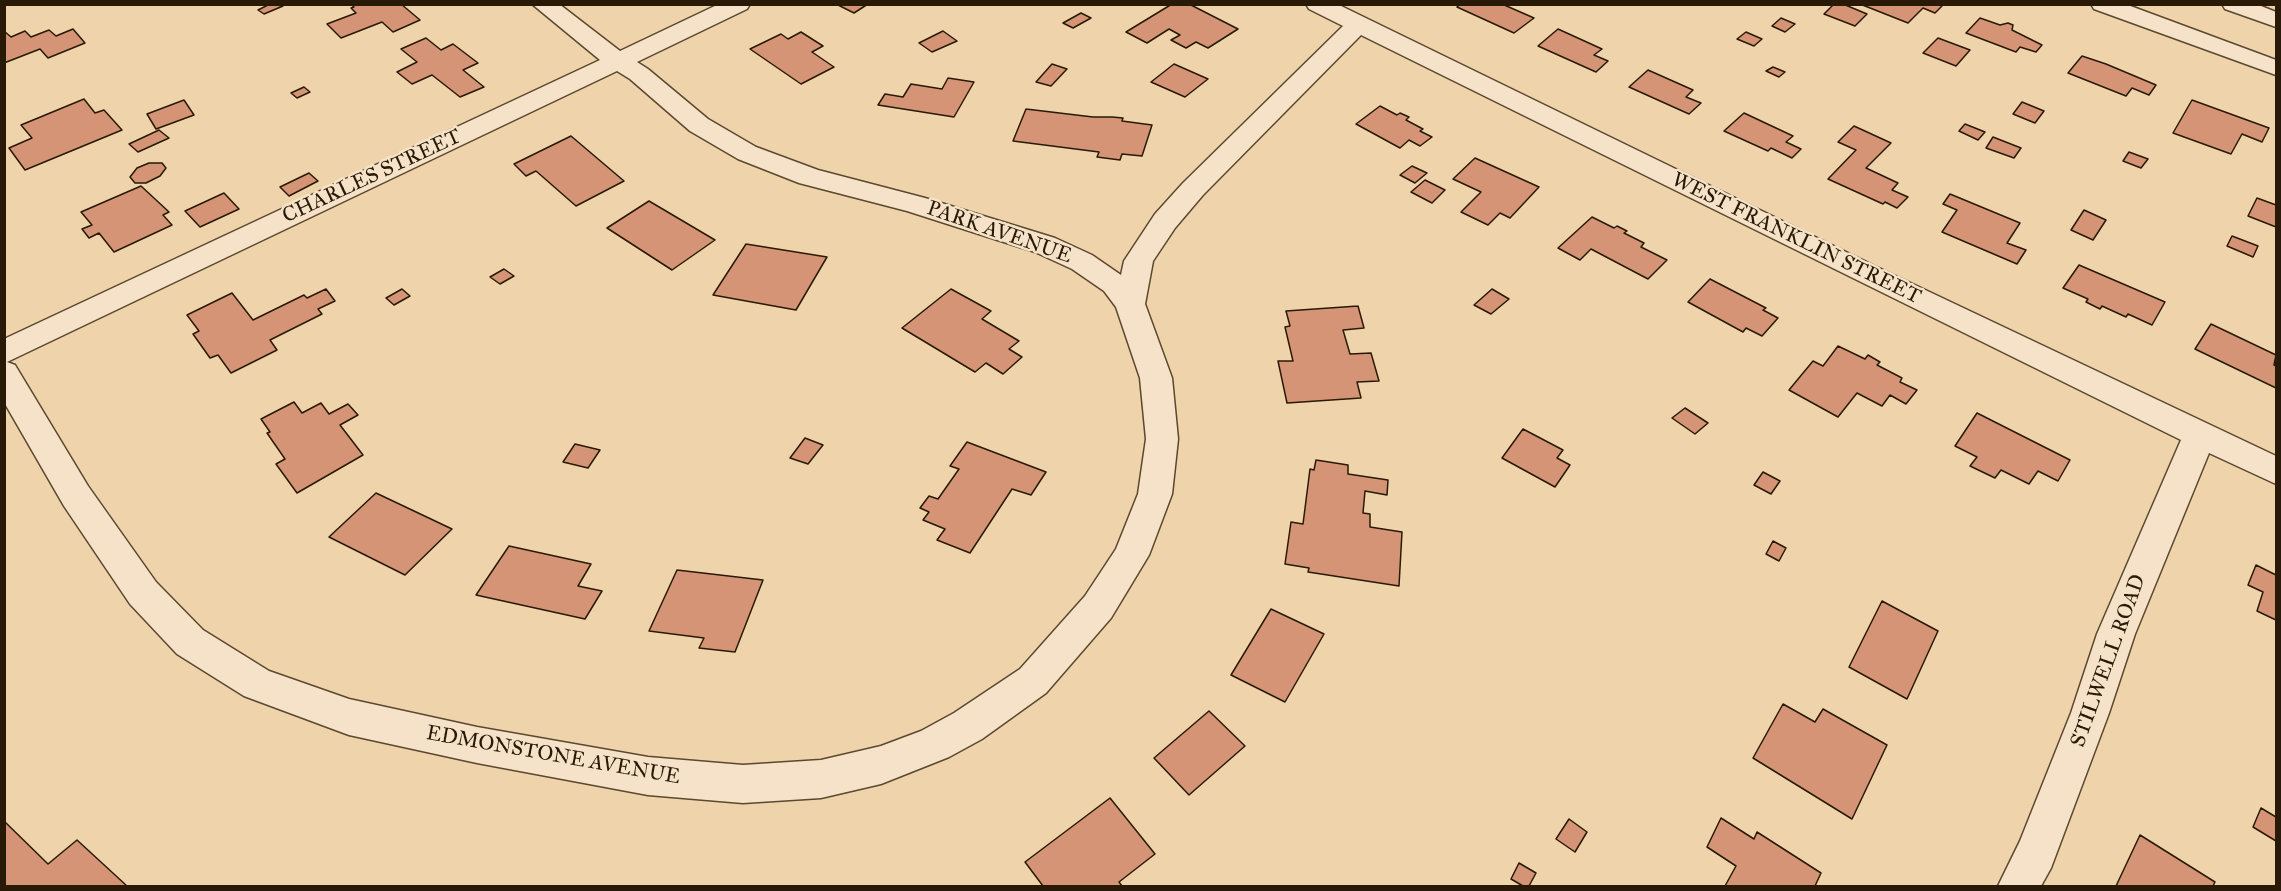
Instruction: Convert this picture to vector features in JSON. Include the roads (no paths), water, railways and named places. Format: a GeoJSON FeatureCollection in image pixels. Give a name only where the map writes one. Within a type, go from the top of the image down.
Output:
{"type":"FeatureCollection","features":[{"type":"Feature","properties":{"kind":"street","name":"PARK AVENUE"},"geometry":{"type":"LineString","coordinates":[[543,4],[617,61],[639,74],[699,125],[747,153],[809,177],[915,204],[1045,245],[1082,262],[1114,284],[1130,304]]}},
{"type":"Feature","properties":{"kind":"street","name":"CHARLES STREET"},"geometry":{"type":"LineString","coordinates":[[4,352],[740,4]]}},
{"type":"Feature","properties":{"kind":"street","name":"WEST FRANKLIN STREET"},"geometry":{"type":"LineString","coordinates":[[1317,4],[2277,471]]}},
{"type":"Feature","properties":{"kind":"street"},"geometry":{"type":"LineString","coordinates":[[2102,4],[2277,68]]}},
{"type":"Feature","properties":{"kind":"street"},"geometry":{"type":"LineString","coordinates":[[2233,4],[2277,20]]}},
{"type":"Feature","properties":{"kind":"street"},"geometry":{"type":"LineString","coordinates":[[1130,304],[1139,261],[1166,221],[1193,189],[1358,25]]}},
{"type":"Feature","properties":{"kind":"street","name":"EDMONSTONE AVENUE"},"geometry":{"type":"LineString","coordinates":[[4,374],[76,496],[143,593],[190,642],[257,684],[349,717],[477,745],[648,776],[743,784],[820,779],[881,765],[935,744],[968,726],[1033,681],[1098,607],[1131,555],[1155,494],[1162,439],[1156,378],[1130,304]]}},
{"type":"Feature","properties":{"kind":"street","name":"STILWELL ROAD"},"geometry":{"type":"LineString","coordinates":[[2019,886],[2036,853],[2090,713],[2116,634],[2200,434]]}}]}
